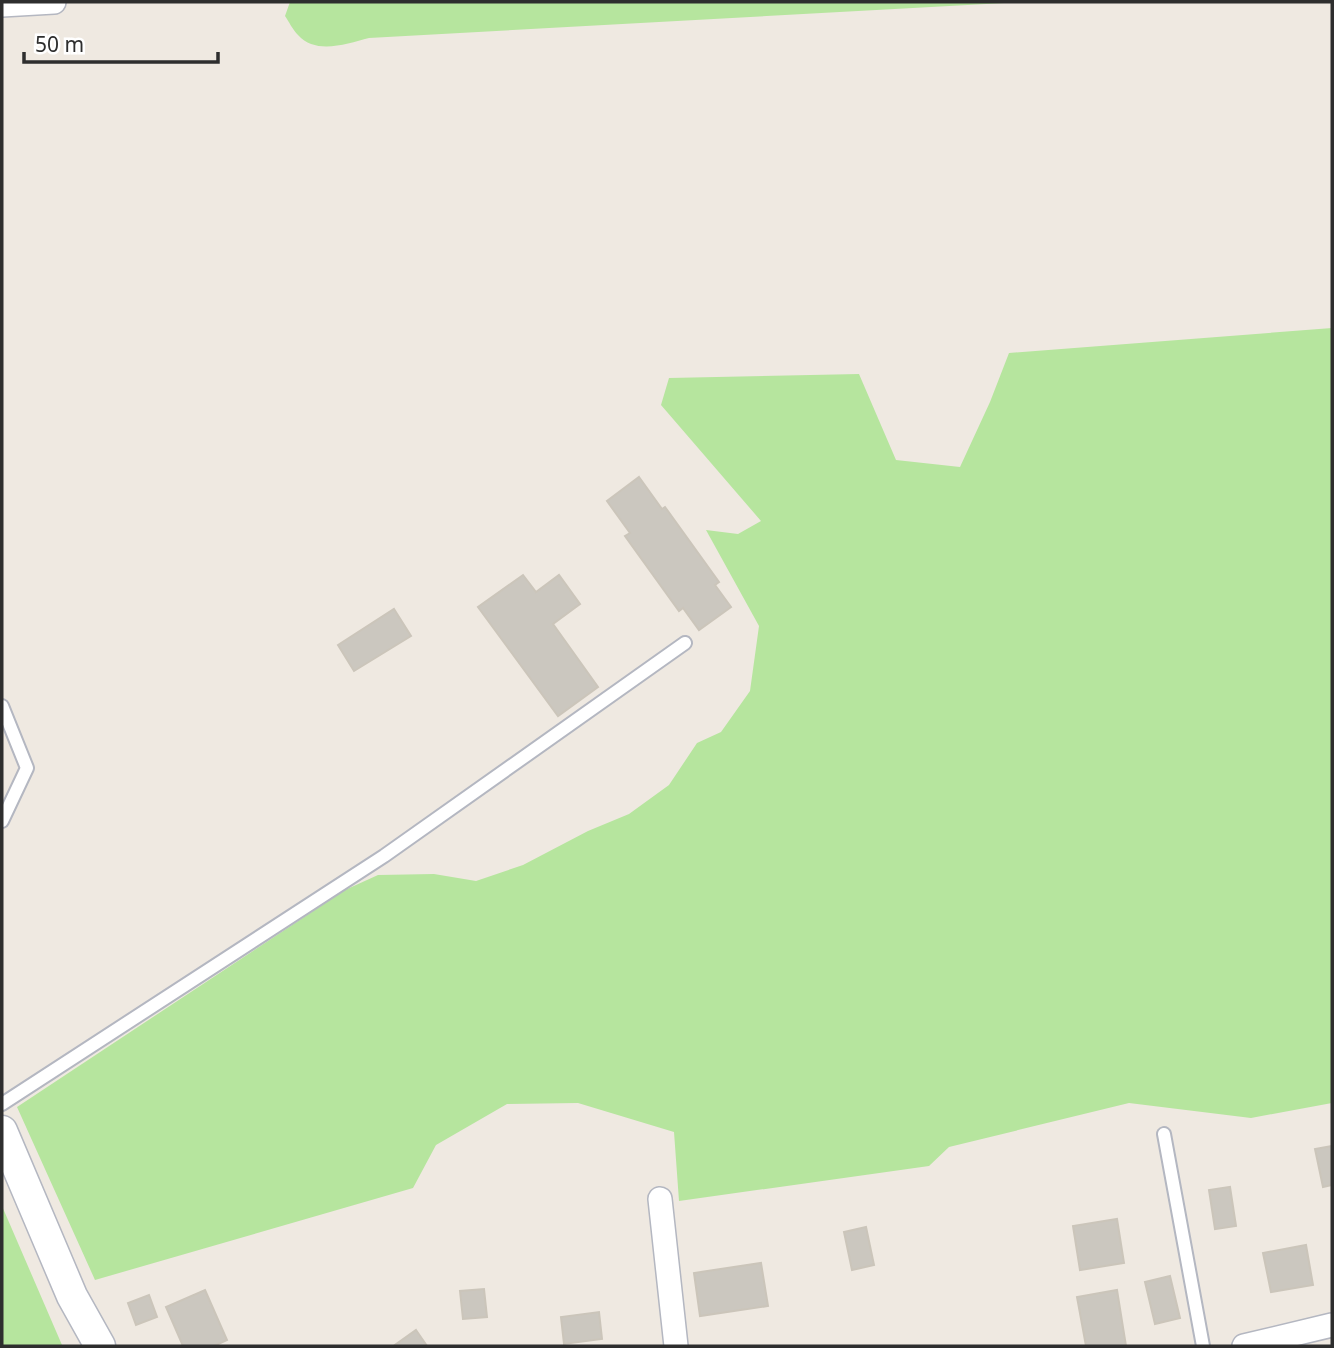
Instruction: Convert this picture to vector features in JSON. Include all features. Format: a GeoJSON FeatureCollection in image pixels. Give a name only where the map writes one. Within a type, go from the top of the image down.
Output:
{"type":"FeatureCollection","features":[{"type":"Feature","properties":{"kind":"street"},"geometry":{"type":"LineString","coordinates":[[2,5],[54,2]]}},
{"type":"Feature","properties":{"kind":"street"},"geometry":{"type":"LineString","coordinates":[[2,1131],[72,1296],[100,1346]]}},
{"type":"Feature","properties":{"kind":"street"},"geometry":{"type":"LineString","coordinates":[[660,1199],[676,1346]]}},
{"type":"Feature","properties":{"kind":"street"},"geometry":{"type":"LineString","coordinates":[[1244,1346],[1332,1325]]}},
{"type":"Feature","properties":{"kind":"lane"},"geometry":{"type":"LineString","coordinates":[[2,1104],[384,856],[685,643]]}},
{"type":"Feature","properties":{"kind":"lane"},"geometry":{"type":"LineString","coordinates":[[2,706],[27,768],[2,821]]}},
{"type":"Feature","properties":{"kind":"lane"},"geometry":{"type":"LineString","coordinates":[[1164,1134],[1203,1346]]}},
{"type":"Feature","properties":{"kind":"green space"},"geometry":{"type":"Polygon","coordinates":[[[290,2],[1022,2],[369,38],[341,45],[322,46],[305,41],[294,31],[285,16],[290,2]]]}},
{"type":"Feature","properties":{"kind":"green space"},"geometry":{"type":"Polygon","coordinates":[[[1332,328],[1332,1103],[1251,1118],[1129,1103],[949,1147],[929,1166],[679,1201],[674,1132],[578,1103],[507,1104],[436,1145],[413,1188],[95,1280],[17,1107],[345,890],[378,875],[434,874],[476,881],[523,865],[588,831],[629,814],[669,785],[697,743],[721,732],[750,691],[759,626],[706,530],[738,534],[761,521],[661,405],[669,378],[859,374],[896,460],[960,467],[1009,353],[1332,328]]]}},
{"type":"Feature","properties":{"kind":"green space"},"geometry":{"type":"Polygon","coordinates":[[[2,1206],[62,1345],[64,1346],[2,1346],[2,1206]]]}},
{"type":"Feature","properties":{"kind":"building"},"geometry":{"type":"Polygon","coordinates":[[[639,477],[662,509],[665,507],[719,582],[715,585],[731,607],[699,630],[683,608],[679,611],[625,536],[630,533],[607,501],[639,477]]]}},
{"type":"Feature","properties":{"kind":"building"},"geometry":{"type":"Polygon","coordinates":[[[523,575],[536,592],[559,575],[580,604],[553,624],[598,687],[558,716],[478,607],[523,575]]]}},
{"type":"Feature","properties":{"kind":"building"},"geometry":{"type":"Polygon","coordinates":[[[394,609],[411,636],[354,671],[338,645],[394,609]]]}},
{"type":"Feature","properties":{"kind":"building"},"geometry":{"type":"Polygon","coordinates":[[[1332,1146],[1332,1185],[1323,1187],[1315,1149],[1332,1146]]]}},
{"type":"Feature","properties":{"kind":"building"},"geometry":{"type":"Polygon","coordinates":[[[1230,1187],[1236,1226],[1215,1229],[1209,1190],[1230,1187]]]}},
{"type":"Feature","properties":{"kind":"building"},"geometry":{"type":"Polygon","coordinates":[[[1117,1219],[1124,1263],[1080,1270],[1073,1226],[1117,1219]]]}},
{"type":"Feature","properties":{"kind":"building"},"geometry":{"type":"Polygon","coordinates":[[[866,1227],[874,1265],[852,1270],[844,1232],[866,1227]]]}},
{"type":"Feature","properties":{"kind":"building"},"geometry":{"type":"Polygon","coordinates":[[[1306,1245],[1313,1285],[1271,1292],[1263,1253],[1306,1245]]]}},
{"type":"Feature","properties":{"kind":"building"},"geometry":{"type":"Polygon","coordinates":[[[761,1263],[768,1306],[700,1316],[694,1273],[761,1263]]]}},
{"type":"Feature","properties":{"kind":"building"},"geometry":{"type":"Polygon","coordinates":[[[1170,1276],[1180,1318],[1155,1324],[1145,1282],[1170,1276]]]}},
{"type":"Feature","properties":{"kind":"building"},"geometry":{"type":"Polygon","coordinates":[[[484,1289],[487,1317],[463,1319],[460,1291],[484,1289]]]}},
{"type":"Feature","properties":{"kind":"building"},"geometry":{"type":"Polygon","coordinates":[[[205,1290],[227,1340],[214,1346],[183,1346],[166,1307],[205,1290]]]}},
{"type":"Feature","properties":{"kind":"building"},"geometry":{"type":"Polygon","coordinates":[[[1117,1290],[1126,1346],[1086,1346],[1077,1297],[1117,1290]]]}},
{"type":"Feature","properties":{"kind":"building"},"geometry":{"type":"Polygon","coordinates":[[[149,1295],[157,1317],[136,1325],[128,1303],[149,1295]]]}},
{"type":"Feature","properties":{"kind":"building"},"geometry":{"type":"Polygon","coordinates":[[[599,1312],[602,1339],[564,1344],[561,1317],[599,1312]]]}},
{"type":"Feature","properties":{"kind":"building"},"geometry":{"type":"Polygon","coordinates":[[[416,1330],[427,1346],[395,1345],[416,1330]]]}}]}
